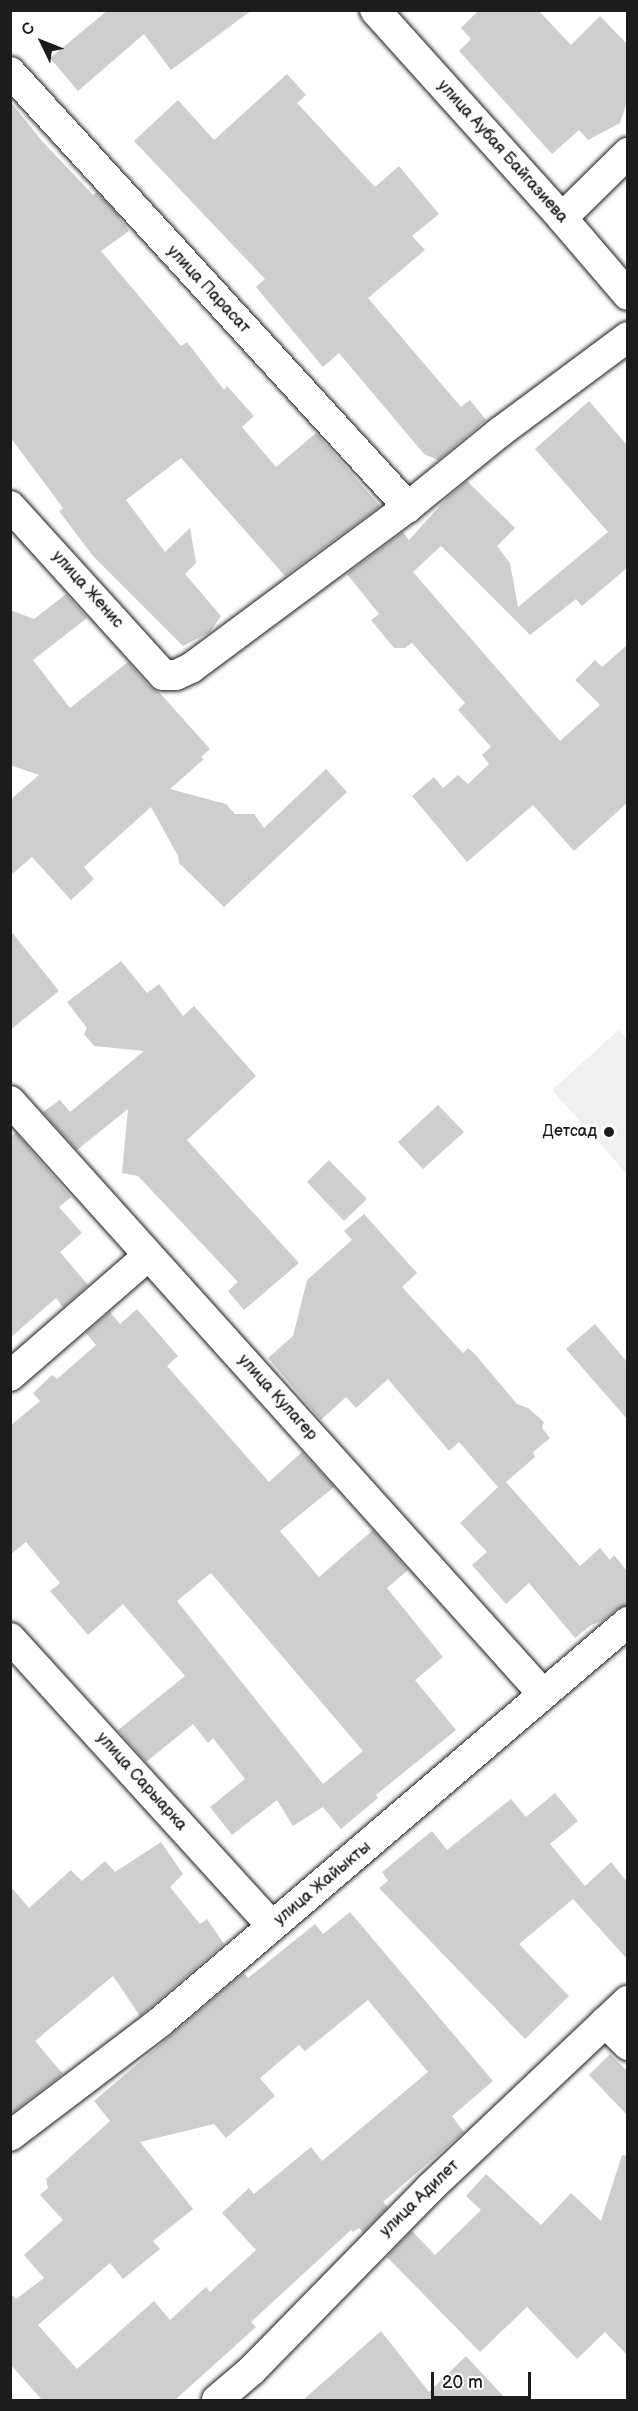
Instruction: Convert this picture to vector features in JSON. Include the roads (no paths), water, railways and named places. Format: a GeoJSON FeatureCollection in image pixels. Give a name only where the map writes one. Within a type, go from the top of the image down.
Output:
{"type":"FeatureCollection","features":[{"type":"Feature","properties":{"kind":"street","name":"улица Аубая Байгазиева"},"geometry":{"type":"LineString","coordinates":[[375,10],[562,218],[627,295]]}},
{"type":"Feature","properties":{"kind":"street","name":"улица Парасат"},"geometry":{"type":"LineString","coordinates":[[10,72],[408,507]]}},
{"type":"Feature","properties":{"kind":"street"},"geometry":{"type":"LineString","coordinates":[[562,218],[627,153]]}},
{"type":"Feature","properties":{"kind":"street"},"geometry":{"type":"LineString","coordinates":[[408,507],[500,432],[627,337]]}},
{"type":"Feature","properties":{"kind":"street","name":"улица Женис"},"geometry":{"type":"LineString","coordinates":[[10,506],[163,675],[176,675],[191,668],[408,507]]}},
{"type":"Feature","properties":{"kind":"street","name":"улица Кулагер"},"geometry":{"type":"LineString","coordinates":[[10,1101],[543,1695]]}},
{"type":"Feature","properties":{"kind":"street"},"geometry":{"type":"LineString","coordinates":[[10,1376],[148,1256]]}},
{"type":"Feature","properties":{"kind":"street","name":"улица Жайыкты"},"geometry":{"type":"LineString","coordinates":[[10,2136],[160,2022],[627,1622]]}},
{"type":"Feature","properties":{"kind":"street","name":"улица Сарыарка"},"geometry":{"type":"LineString","coordinates":[[10,1638],[272,1926]]}},
{"type":"Feature","properties":{"kind":"street","name":"улица Адилет"},"geometry":{"type":"LineString","coordinates":[[217,2400],[252,2370],[431,2187],[627,2001]]}},
{"type":"Feature","properties":{"kind":"street"},"geometry":{"type":"LineString","coordinates":[[605,2022],[627,2045]]}},
{"type":"Feature","properties":{"kind":"place","name":"Детсад"},"geometry":{"type":"Point","coordinates":[609,1132]}}]}
